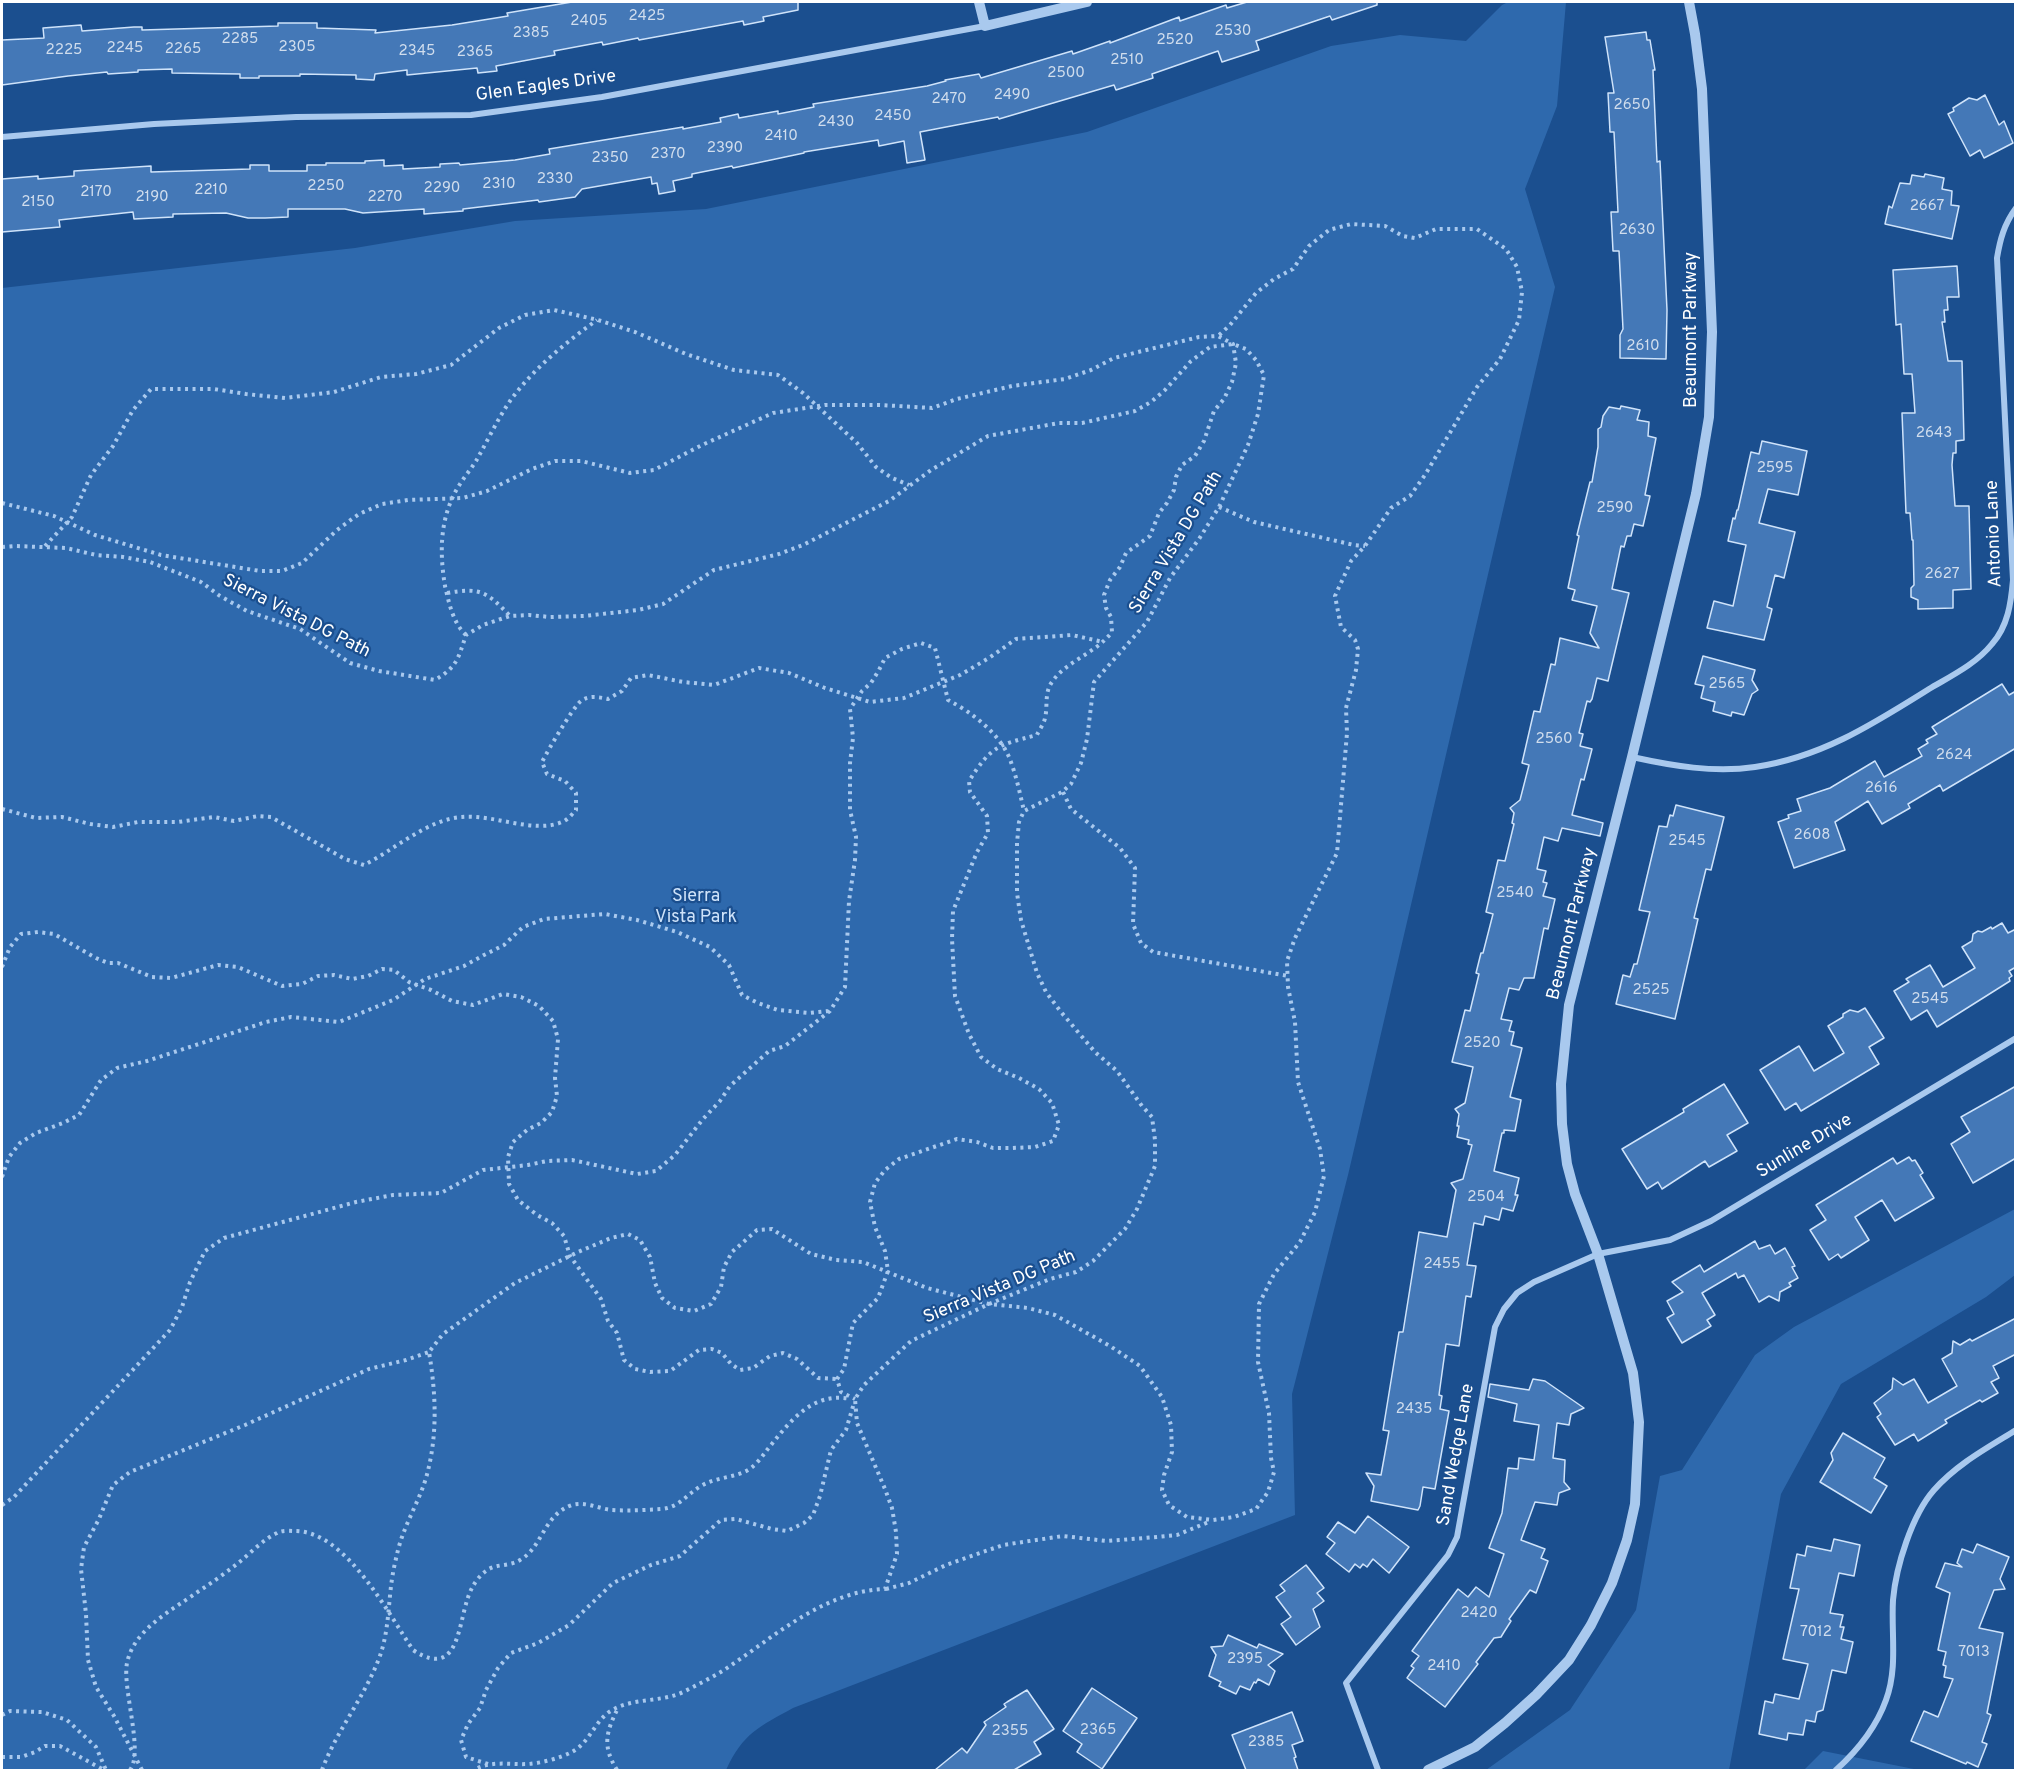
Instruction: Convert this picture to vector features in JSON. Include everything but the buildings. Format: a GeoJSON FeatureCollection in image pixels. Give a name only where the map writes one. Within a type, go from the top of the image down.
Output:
{"type":"FeatureCollection","features":[{"type":"Feature","properties":{"kind":"street"},"geometry":{"type":"LineString","coordinates":[[979,2],[986,27]]}},
{"type":"Feature","properties":{"kind":"street","name":"Glen Eagles Drive"},"geometry":{"type":"LineString","coordinates":[[2,137],[154,124],[272,118],[471,115],[602,97],[986,27],[1088,2]]}},
{"type":"Feature","properties":{"kind":"street","name":"Beaumont Parkway"},"geometry":{"type":"LineString","coordinates":[[1428,1770],[1474,1747],[1505,1723],[1569,1660],[1591,1625],[1612,1582],[1627,1540],[1635,1504],[1639,1422],[1633,1373],[1598,1254],[1575,1194],[1567,1164],[1562,1124],[1561,1084],[1569,1005],[1696,494],[1708,417],[1712,332],[1702,89],[1689,2]]}},
{"type":"Feature","properties":{"kind":"street","name":"Antonio Lane"},"geometry":{"type":"LineString","coordinates":[[1632,757],[1675,766],[1715,769],[1754,767],[1796,758],[1835,744],[1865,729],[1977,660],[1993,644],[2006,622],[2012,602],[2013,580],[1997,258],[2000,238],[2009,216],[2016,208]]}},
{"type":"Feature","properties":{"kind":"street","name":"Sunline Drive"},"geometry":{"type":"LineString","coordinates":[[1598,1254],[1670,1240],[1711,1221],[2016,1038]]}},
{"type":"Feature","properties":{"kind":"street","name":"Sand Wedge Lane"},"geometry":{"type":"LineString","coordinates":[[1378,1770],[1346,1683],[1448,1555],[1457,1537],[1495,1327],[1504,1309],[1517,1293],[1534,1282],[1598,1254]]}},
{"type":"Feature","properties":{"kind":"street"},"geometry":{"type":"LineString","coordinates":[[1836,1770],[1854,1754],[1887,1700],[1893,1665],[1893,1601],[1897,1566],[1913,1525],[1933,1491],[1964,1462],[2016,1430]]}},
{"type":"Feature","properties":{"kind":"path"},"geometry":{"type":"LineString","coordinates":[[2,503],[54,516],[94,535],[161,555],[260,571],[282,571],[302,563],[337,530],[359,514],[382,504],[408,500],[464,498],[488,491],[532,469],[555,461],[581,461],[630,473],[654,470],[773,412],[817,406],[880,405],[932,408],[957,399],[1012,386],[1065,379],[1091,370],[1114,358],[1188,339],[1218,336],[1257,293],[1274,279],[1293,269],[1309,246],[1329,230],[1351,224],[1385,226],[1403,236],[1415,238],[1436,229],[1476,229],[1506,249],[1517,267],[1522,292],[1519,320],[1500,360],[1476,387],[1425,475],[1410,496],[1391,508],[1365,546],[1351,561],[1335,596],[1341,627],[1354,640],[1358,649],[1356,670],[1346,708],[1347,733],[1337,853],[1295,938],[1287,961],[1288,987],[1295,1022],[1298,1082],[1320,1149],[1323,1176],[1315,1212],[1300,1242],[1274,1274],[1259,1304],[1258,1362],[1269,1413],[1271,1458],[1274,1472],[1268,1492],[1256,1509],[1234,1517],[1213,1520],[1177,1535],[1107,1541],[1063,1536],[1003,1545],[946,1565],[909,1583],[853,1594],[815,1610],[722,1671],[681,1693],[618,1707],[608,1713],[585,1742],[572,1752],[528,1764],[499,1762],[474,1770]]}},
{"type":"Feature","properties":{"kind":"path"},"geometry":{"type":"LineString","coordinates":[[45,547],[72,517],[91,475],[113,446],[133,410],[151,389],[214,389],[285,398],[334,392],[381,377],[416,374],[451,365],[499,328],[525,315],[554,310],[598,320],[635,332],[686,354],[734,370],[778,375],[803,393],[857,443],[876,467],[892,478],[909,485]]}},
{"type":"Feature","properties":{"kind":"path"},"geometry":{"type":"LineString","coordinates":[[598,320],[543,362],[510,401],[475,464],[452,499],[442,528],[441,563],[457,627],[466,636],[483,625],[510,616],[603,614],[638,610],[663,604],[714,570],[778,554],[803,545],[889,501],[954,455],[988,436],[1059,423],[1082,423],[1135,411],[1151,402],[1191,361],[1210,347],[1233,344],[1236,363],[1232,382],[1224,399],[1214,411],[1204,441],[1195,456],[1182,465],[1176,477],[1174,490],[1159,513],[1150,536],[1126,553],[1120,567],[1110,580],[1104,595],[1106,608],[1111,617],[1112,632],[1104,642],[1059,672],[1049,685],[1045,719],[1037,735],[1005,743],[989,753],[969,781],[970,792],[987,816],[988,833],[977,852],[953,911],[955,996],[969,1034],[981,1057],[997,1069],[1039,1089],[1052,1104],[1059,1125],[1053,1141],[1035,1147],[993,1148],[977,1142],[957,1139],[899,1159],[885,1170],[875,1183],[870,1202],[875,1227],[885,1251],[888,1271],[878,1298],[853,1323],[844,1369],[837,1379]]}},
{"type":"Feature","properties":{"kind":"path","name":"Sierra Vista DG Path"},"geometry":{"type":"LineString","coordinates":[[855,1399],[864,1385],[911,1341],[989,1304],[1050,1279],[1076,1272],[1093,1261],[1125,1229],[1137,1209],[1155,1166],[1152,1117],[1117,1071],[1095,1052],[1060,1012],[1046,992],[1037,973],[1020,920],[1017,893],[1017,843],[1019,822],[1024,812],[1062,792],[1071,784],[1081,763],[1087,739],[1094,682],[1147,622],[1170,578],[1219,507],[1248,446],[1258,414],[1264,375],[1256,360],[1246,349],[1218,336]]}},
{"type":"Feature","properties":{"kind":"path"},"geometry":{"type":"LineString","coordinates":[[1219,507],[1254,522],[1365,546]]}},
{"type":"Feature","properties":{"kind":"path","name":"Sierra Vista DG Path"},"geometry":{"type":"LineString","coordinates":[[2,548],[15,546],[66,548],[141,561],[176,571],[201,582],[247,611],[300,629],[350,663],[379,671],[435,680],[450,671],[459,656],[466,636]]}},
{"type":"Feature","properties":{"kind":"path"},"geometry":{"type":"LineString","coordinates":[[447,593],[466,590],[479,591],[493,598],[510,616]]}},
{"type":"Feature","properties":{"kind":"path"},"geometry":{"type":"LineString","coordinates":[[2,809],[36,818],[62,817],[113,827],[138,822],[178,822],[214,816],[234,821],[258,816],[271,817],[345,859],[363,865],[437,824],[461,816],[546,827],[564,821],[576,810],[576,794],[565,781],[547,774],[542,762],[580,702],[594,696],[608,699],[622,690],[631,678],[648,675],[714,685],[759,668],[789,673],[825,688],[870,702],[904,699],[960,675],[1016,639],[1072,634],[1104,642]]}},
{"type":"Feature","properties":{"kind":"path"},"geometry":{"type":"LineString","coordinates":[[2,1505],[14,1497],[170,1330],[206,1251],[224,1238],[356,1202],[393,1195],[441,1193],[483,1170],[572,1160],[637,1174],[656,1171],[675,1155],[730,1086],[769,1051],[785,1046],[830,1011],[845,987],[849,901],[855,860],[856,837],[850,810],[850,763],[853,738],[850,709],[879,670],[885,658],[921,643],[936,648],[948,700],[966,709],[987,728],[1008,756],[1024,812]]}},
{"type":"Feature","properties":{"kind":"path"},"geometry":{"type":"LineString","coordinates":[[1062,792],[1071,809],[1120,848],[1135,868],[1133,924],[1141,944],[1153,952],[1288,976]]}},
{"type":"Feature","properties":{"kind":"path"},"geometry":{"type":"LineString","coordinates":[[2,1177],[9,1156],[20,1143],[36,1133],[79,1115],[101,1080],[117,1068],[266,1022],[291,1017],[339,1022],[393,1000],[425,979],[464,966],[504,945],[523,927],[544,919],[605,914],[637,920],[677,932],[710,947],[729,965],[742,995],[758,1003],[789,1011],[809,1013],[830,1011]]}},
{"type":"Feature","properties":{"kind":"path"},"geometry":{"type":"LineString","coordinates":[[2,968],[10,947],[21,934],[38,932],[54,934],[96,958],[108,963],[118,963],[152,977],[171,978],[218,965],[238,967],[282,986],[302,984],[318,976],[334,975],[352,979],[368,976],[382,969],[394,970],[409,982],[452,1001],[473,1005],[503,994],[521,997],[539,1006],[553,1021],[558,1039],[555,1078],[557,1096],[552,1112],[542,1123],[526,1130],[513,1142],[508,1156],[509,1184],[518,1200],[552,1223],[564,1236],[570,1256],[601,1299],[608,1321],[617,1333],[624,1360],[635,1369],[650,1372],[670,1371],[699,1350],[712,1348],[722,1353],[731,1364],[740,1370],[753,1368],[770,1356],[783,1353],[797,1359],[818,1378],[837,1379]]}},
{"type":"Feature","properties":{"kind":"path"},"geometry":{"type":"LineString","coordinates":[[142,1770],[96,1687],[88,1660],[81,1569],[84,1547],[113,1485],[130,1472],[245,1425],[369,1369],[429,1352],[443,1334],[515,1283],[611,1238],[628,1234],[640,1240],[650,1257],[654,1284],[662,1298],[675,1308],[694,1311],[711,1304],[721,1287],[724,1267],[732,1252],[757,1230],[772,1229],[811,1254],[836,1260],[863,1262],[927,1288],[989,1304],[1028,1308],[1055,1315],[1140,1366],[1162,1397],[1171,1425],[1172,1452],[1164,1475],[1162,1490],[1169,1505],[1187,1517],[1213,1520]]}},
{"type":"Feature","properties":{"kind":"path"},"geometry":{"type":"LineString","coordinates":[[322,1770],[378,1662],[387,1635],[394,1566],[402,1536],[426,1477],[433,1444],[436,1410],[429,1352]]}},
{"type":"Feature","properties":{"kind":"path"},"geometry":{"type":"LineString","coordinates":[[837,1379],[841,1392],[855,1399]]}},
{"type":"Feature","properties":{"kind":"path"},"geometry":{"type":"LineString","coordinates":[[130,1770],[134,1765],[134,1731],[127,1663],[135,1641],[155,1622],[278,1532],[302,1531],[323,1540],[339,1551],[358,1568],[413,1650],[425,1658],[442,1658],[450,1653],[458,1639],[471,1590],[481,1575],[492,1566],[520,1560],[533,1547],[561,1509],[576,1504],[611,1510],[666,1509],[684,1501],[700,1486],[722,1477],[745,1472],[758,1462],[797,1415],[818,1403],[840,1397],[855,1399]]}},
{"type":"Feature","properties":{"kind":"path"},"geometry":{"type":"LineString","coordinates":[[855,1399],[857,1423],[892,1508],[896,1532],[897,1554],[885,1589]]}},
{"type":"Feature","properties":{"kind":"path"},"geometry":{"type":"LineString","coordinates":[[490,1765],[466,1757],[461,1740],[468,1724],[480,1708],[486,1690],[498,1668],[511,1653],[538,1643],[569,1625],[614,1583],[680,1556],[721,1520],[735,1519],[787,1531],[804,1523],[813,1515],[831,1450],[846,1430],[855,1399]]}},
{"type":"Feature","properties":{"kind":"path"},"geometry":{"type":"LineString","coordinates":[[617,1770],[609,1757],[607,1740],[610,1724],[618,1707]]}},
{"type":"Feature","properties":{"kind":"path"},"geometry":{"type":"LineString","coordinates":[[2,1715],[10,1711],[42,1712],[67,1719],[96,1747],[105,1770]]}},
{"type":"Feature","properties":{"kind":"path"},"geometry":{"type":"LineString","coordinates":[[2,1757],[21,1757],[45,1746],[60,1746],[105,1770]]}},
{"type":"Feature","properties":{"kind":"green space","name":"Sierra Vista Park"},"geometry":{"type":"Polygon","coordinates":[[[1508,2],[1566,2],[1557,106],[1525,189],[1555,287],[1348,1175],[1292,1394],[1295,1515],[793,1708],[753,1732],[739,1747],[726,1770],[2,1770],[2,288],[355,248],[515,221],[706,209],[1087,132],[1331,46],[1400,35],[1466,41],[1502,5],[1508,2]]]}},
{"type":"Feature","properties":{"kind":"green space"},"geometry":{"type":"Polygon","coordinates":[[[2015,1209],[2015,1275],[1986,1297],[1841,1384],[1781,1494],[1729,1770],[1486,1770],[1570,1710],[1636,1610],[1660,1476],[1682,1470],[1755,1355],[1794,1327],[2015,1209]]]}},
{"type":"Feature","properties":{"kind":"green space"},"geometry":{"type":"Polygon","coordinates":[[[1823,1751],[1919,1770],[1804,1770],[1823,1751]]]}}]}
